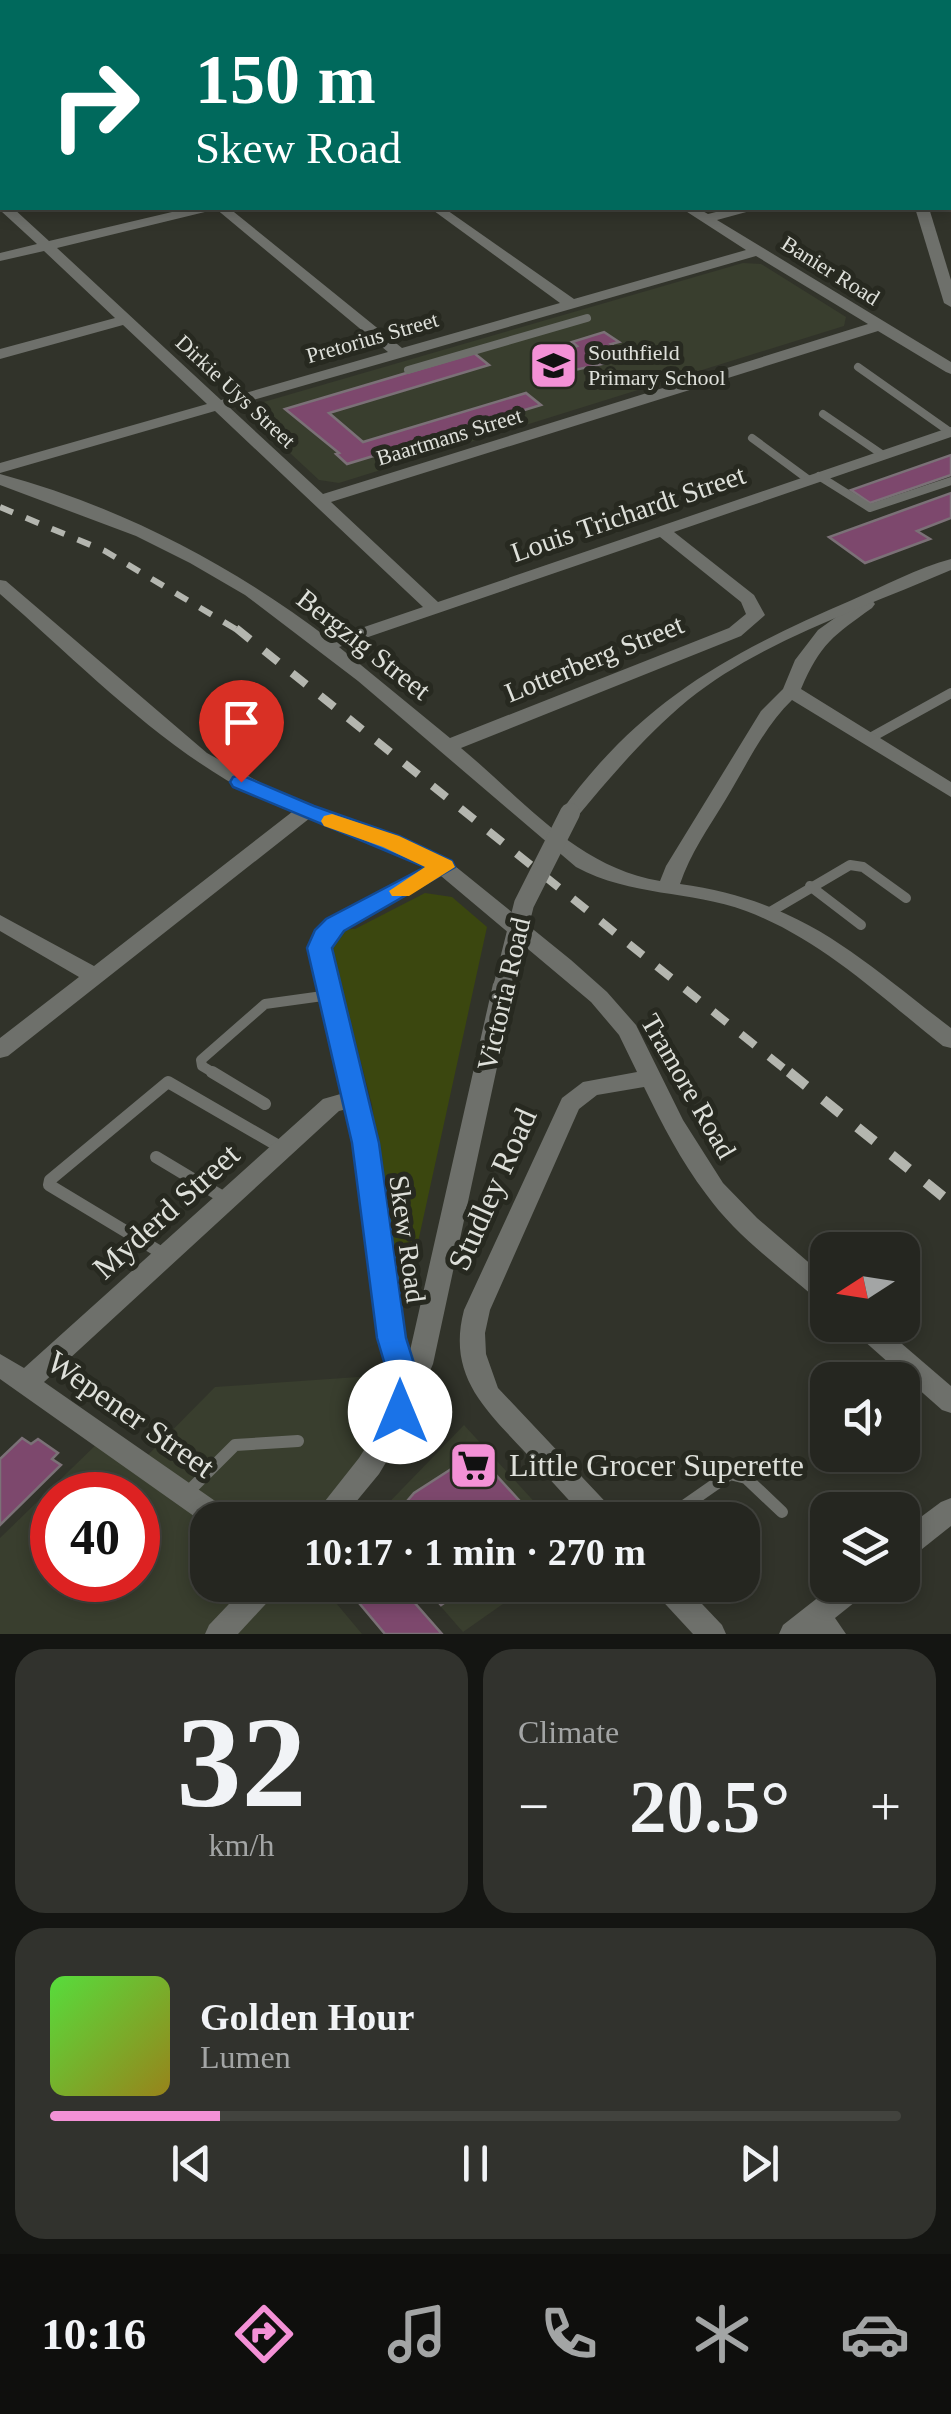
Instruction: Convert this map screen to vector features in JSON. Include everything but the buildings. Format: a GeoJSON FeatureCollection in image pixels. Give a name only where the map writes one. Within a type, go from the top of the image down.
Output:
{"type":"FeatureCollection","features":[{"type":"Feature","properties":{"kind":"street","name":"Dirkie Uys Street"},"geometry":{"type":"LineString","coordinates":[[9,210],[435,608]]}},
{"type":"Feature","properties":{"kind":"street"},"geometry":{"type":"LineString","coordinates":[[0,256],[196,210]]}},
{"type":"Feature","properties":{"kind":"street"},"geometry":{"type":"LineString","coordinates":[[223,210],[398,352]]}},
{"type":"Feature","properties":{"kind":"street"},"geometry":{"type":"LineString","coordinates":[[439,210],[571,304]]}},
{"type":"Feature","properties":{"kind":"street","name":"Banier Road"},"geometry":{"type":"LineString","coordinates":[[692,210],[951,370]]}},
{"type":"Feature","properties":{"kind":"street"},"geometry":{"type":"LineString","coordinates":[[706,218],[737,210]]}},
{"type":"Feature","properties":{"kind":"street"},"geometry":{"type":"LineString","coordinates":[[923,210],[943,254],[951,303]]}},
{"type":"Feature","properties":{"kind":"street","name":"Pretorius Street"},"geometry":{"type":"LineString","coordinates":[[0,468],[757,250]]}},
{"type":"Feature","properties":{"kind":"street"},"geometry":{"type":"LineString","coordinates":[[0,354],[128,319]]}},
{"type":"Feature","properties":{"kind":"street","name":"Baartmans Street"},"geometry":{"type":"LineString","coordinates":[[319,501],[878,326]]}},
{"type":"Feature","properties":{"kind":"street","name":"Louis Trichardt Street"},"geometry":{"type":"LineString","coordinates":[[323,647],[951,432]]}},
{"type":"Feature","properties":{"kind":"street","name":"Bergzig Street"},"geometry":{"type":"LineString","coordinates":[[0,480],[95,512],[181,551],[241,585],[448,746],[583,861],[613,877],[726,898],[770,912],[811,936],[951,1040]]}},
{"type":"Feature","properties":{"kind":"street","name":"Lotterberg Street"},"geometry":{"type":"LineString","coordinates":[[448,746],[735,632],[756,615],[741,592],[661,530]]}},
{"type":"Feature","properties":{"kind":"street","name":"Victoria Road"},"geometry":{"type":"LineString","coordinates":[[339,1502],[391,1431],[408,1392],[428,1331],[524,904],[570,813],[626,746],[684,694],[748,653],[951,564]]}},
{"type":"Feature","properties":{"kind":"street","name":"Tramore Road"},"geometry":{"type":"LineString","coordinates":[[0,585],[200,756],[241,782],[306,812],[391,842],[443,867],[599,997],[628,1032],[686,1148],[715,1189],[748,1225],[810,1278]]}},
{"type":"Feature","properties":{"kind":"street","name":"Victoria Road"},"geometry":{"type":"LineString","coordinates":[[668,889],[676,866],[770,711],[791,691],[804,660],[824,634],[866,604]]}},
{"type":"Feature","properties":{"kind":"street"},"geometry":{"type":"LineString","coordinates":[[791,691],[951,792]]}},
{"type":"Feature","properties":{"kind":"street"},"geometry":{"type":"LineString","coordinates":[[0,1050],[306,812]]}},
{"type":"Feature","properties":{"kind":"street","name":"Skew Road"},"geometry":{"type":"LineString","coordinates":[[408,1392],[391,1338],[356,1098],[320,954],[324,936],[335,925],[443,867]]}},
{"type":"Feature","properties":{"kind":"street"},"geometry":{"type":"LineString","coordinates":[[0,922],[95,976]]}},
{"type":"Feature","properties":{"kind":"street","name":"Studley Road"},"geometry":{"type":"LineString","coordinates":[[588,1502],[490,1396],[476,1371],[471,1334],[492,1276],[570,1104],[590,1088],[652,1076]]}},
{"type":"Feature","properties":{"kind":"street","name":"Myderd Street"},"geometry":{"type":"LineString","coordinates":[[26,1382],[331,1104],[356,1098]]}},
{"type":"Feature","properties":{"kind":"street"},"geometry":{"type":"LineString","coordinates":[[882,1342],[951,1402]]}},
{"type":"Feature","properties":{"kind":"street","name":"Wepener Street"},"geometry":{"type":"LineString","coordinates":[[0,1365],[196,1502]]}},
{"type":"Feature","properties":{"kind":"street"},"geometry":{"type":"LineString","coordinates":[[920,1534],[951,1510]]}},
{"type":"Feature","properties":{"kind":"street"},"geometry":{"type":"LineString","coordinates":[[219,1634],[249,1602]]}},
{"type":"Feature","properties":{"kind":"street"},"geometry":{"type":"LineString","coordinates":[[682,1602],[712,1634]]}},
{"type":"Feature","properties":{"kind":"street"},"geometry":{"type":"LineString","coordinates":[[814,1628],[839,1602]]}},
{"type":"Feature","properties":{"kind":"lane"},"geometry":{"type":"LineString","coordinates":[[544,311],[563,325]]}},
{"type":"Feature","properties":{"kind":"lane"},"geometry":{"type":"LineString","coordinates":[[408,370],[587,318]]}},
{"type":"Feature","properties":{"kind":"lane"},"geometry":{"type":"LineString","coordinates":[[858,367],[951,432]]}},
{"type":"Feature","properties":{"kind":"lane"},"geometry":{"type":"LineString","coordinates":[[823,414],[883,455]]}},
{"type":"Feature","properties":{"kind":"lane"},"geometry":{"type":"LineString","coordinates":[[752,438],[870,508],[951,480]]}},
{"type":"Feature","properties":{"kind":"lane"},"geometry":{"type":"LineString","coordinates":[[870,738],[951,692]]}},
{"type":"Feature","properties":{"kind":"lane"},"geometry":{"type":"LineString","coordinates":[[770,912],[855,864],[906,898]]}},
{"type":"Feature","properties":{"kind":"lane"},"geometry":{"type":"LineString","coordinates":[[810,886],[861,924]]}},
{"type":"Feature","properties":{"kind":"lane"},"geometry":{"type":"LineString","coordinates":[[265,1104],[202,1066],[200,1060],[265,1004],[330,996]]}},
{"type":"Feature","properties":{"kind":"lane"},"geometry":{"type":"LineString","coordinates":[[166,1255],[48,1186],[50,1180],[168,1082],[282,1149]]}},
{"type":"Feature","properties":{"kind":"lane"},"geometry":{"type":"LineString","coordinates":[[156,1157],[226,1200]]}},
{"type":"Feature","properties":{"kind":"lane"},"geometry":{"type":"LineString","coordinates":[[185,1494],[234,1445],[298,1441]]}},
{"type":"Feature","properties":{"kind":"lane"},"geometry":{"type":"LineString","coordinates":[[690,1502],[730,1474],[746,1478],[782,1512]]}},
{"type":"Feature","properties":{"kind":"shaded area","name":"Southfield Primary School"},"geometry":{"type":"Polygon","coordinates":[[[743,263],[761,264],[846,317],[844,326],[339,483],[319,480],[247,413],[253,405],[743,263]]]}},
{"type":"Feature","properties":{"kind":"shaded area"},"geometry":{"type":"Polygon","coordinates":[[[401,1374],[408,1396],[338,1502],[190,1502],[190,1602],[335,1602],[362,1634],[0,1634],[0,1538],[30,1509],[30,1602],[160,1602],[160,1472],[68,1472],[105,1436],[141,1462],[215,1387],[401,1374]]]}},
{"type":"Feature","properties":{"kind":"shaded area"},"geometry":{"type":"Polygon","coordinates":[[[464,1425],[535,1502],[389,1502],[464,1425]]]}},
{"type":"Feature","properties":{"kind":"shaded area"},"geometry":{"type":"Polygon","coordinates":[[[437,1602],[506,1602],[463,1632],[437,1602]]]}},
{"type":"Feature","properties":{"kind":"green space"},"geometry":{"type":"Polygon","coordinates":[[[425,893],[452,897],[487,927],[405,1289],[394,1274],[372,1105],[331,948],[342,931],[355,929],[425,893]]]}},
{"type":"Feature","properties":{"kind":"railway"},"geometry":{"type":"LineString","coordinates":[[0,507],[105,551],[239,631]]}},
{"type":"Feature","properties":{"kind":"railway"},"geometry":{"type":"LineString","coordinates":[[236,628],[792,1075]]}},
{"type":"Feature","properties":{"kind":"railway"},"geometry":{"type":"LineString","coordinates":[[789,1072],[951,1203]]}},
{"type":"Feature","properties":{"kind":"slow traffic"},"geometry":{"type":"LineString","coordinates":[[332,821],[418,853],[443,867],[401,891]]}},
{"type":"Feature","properties":{"kind":"place","name":"Southfield Primary School"},"geometry":{"type":"Point","coordinates":[553,365]}},
{"type":"Feature","properties":{"kind":"place","name":"Little Grocer Superette"},"geometry":{"type":"Point","coordinates":[474,1465]}},
{"type":"Feature","properties":{"kind":"route"},"geometry":{"type":"LineString","coordinates":[[241,782],[306,812],[418,853],[443,867],[335,925],[320,942],[365,1143],[391,1338],[408,1392],[400,1412]]}}]}
